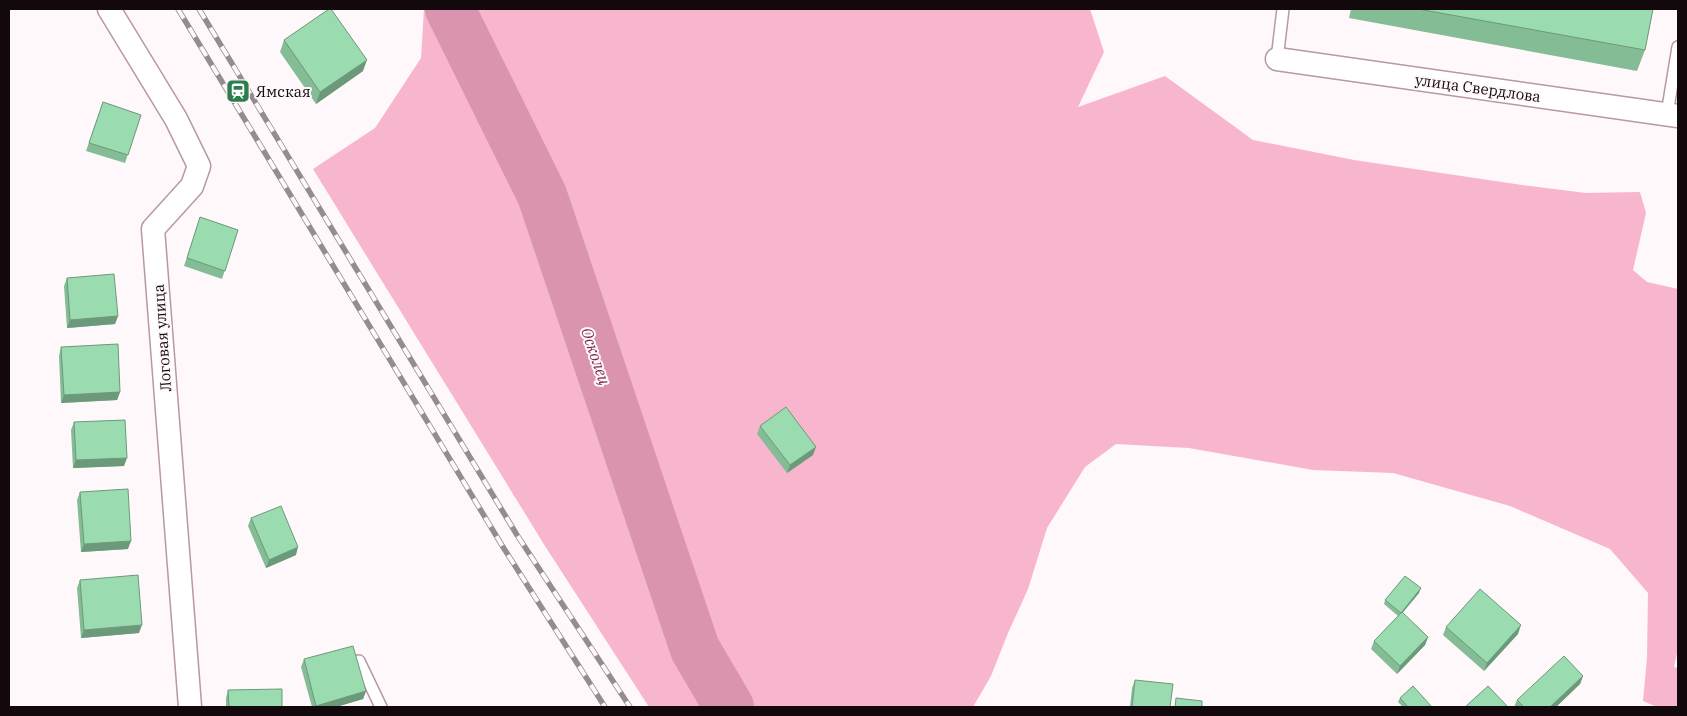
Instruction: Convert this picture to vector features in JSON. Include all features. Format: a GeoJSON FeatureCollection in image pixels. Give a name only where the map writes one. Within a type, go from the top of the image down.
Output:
{"type":"FeatureCollection","features":[{"type":"Feature","properties":{"kind":"street","name":"Логовая улица"},"geometry":{"type":"LineString","coordinates":[[109,9],[176,119],[199,166],[192,186],[153,229],[190,707]]}},
{"type":"Feature","properties":{"kind":"street","name":"улица Свердлова"},"geometry":{"type":"LineString","coordinates":[[1277,59],[1673,115]]}},
{"type":"Feature","properties":{"kind":"lane"},"geometry":{"type":"LineString","coordinates":[[1277,59],[1283,9]]}},
{"type":"Feature","properties":{"kind":"lane"},"geometry":{"type":"LineString","coordinates":[[1673,115],[1678,47]]}},
{"type":"Feature","properties":{"kind":"lane"},"geometry":{"type":"LineString","coordinates":[[359,661],[381,707]]}},
{"type":"Feature","properties":{"kind":"shaded area"},"geometry":{"type":"Polygon","coordinates":[[[424,9],[1090,9],[1104,52],[1078,107],[1165,76],[1253,140],[1354,160],[1522,185],[1586,193],[1640,192],[1646,213],[1633,270],[1647,282],[1678,289],[1678,649],[1674,667],[1678,668],[1678,707],[1657,707],[1643,701],[1647,658],[1648,593],[1610,549],[1510,506],[1393,473],[1313,470],[1189,448],[1116,444],[1085,467],[1047,528],[1028,589],[991,676],[973,707],[649,707],[545,546],[313,169],[375,128],[421,58],[424,9]]]}},
{"type":"Feature","properties":{"kind":"building"},"geometry":{"type":"Polygon","coordinates":[[[331,9],[367,60],[320,92],[284,40],[331,9]]]}},
{"type":"Feature","properties":{"kind":"building"},"geometry":{"type":"Polygon","coordinates":[[[1418,9],[1653,9],[1645,50],[1418,9]]]}},
{"type":"Feature","properties":{"kind":"building"},"geometry":{"type":"Polygon","coordinates":[[[103,102],[141,115],[128,155],[89,143],[103,102]]]}},
{"type":"Feature","properties":{"kind":"building"},"geometry":{"type":"Polygon","coordinates":[[[200,217],[238,230],[225,271],[187,258],[200,217]]]}},
{"type":"Feature","properties":{"kind":"building"},"geometry":{"type":"Polygon","coordinates":[[[114,274],[118,316],[70,320],[67,278],[114,274]]]}},
{"type":"Feature","properties":{"kind":"building"},"geometry":{"type":"Polygon","coordinates":[[[118,344],[120,392],[64,395],[61,347],[118,344]]]}},
{"type":"Feature","properties":{"kind":"building"},"geometry":{"type":"Polygon","coordinates":[[[786,407],[816,447],[790,465],[760,426],[786,407]]]}},
{"type":"Feature","properties":{"kind":"building"},"geometry":{"type":"Polygon","coordinates":[[[125,420],[127,458],[76,460],[74,422],[125,420]]]}},
{"type":"Feature","properties":{"kind":"building"},"geometry":{"type":"Polygon","coordinates":[[[128,489],[131,541],[84,544],[80,492],[128,489]]]}},
{"type":"Feature","properties":{"kind":"building"},"geometry":{"type":"Polygon","coordinates":[[[281,506],[298,547],[269,560],[251,518],[281,506]]]}},
{"type":"Feature","properties":{"kind":"building"},"geometry":{"type":"Polygon","coordinates":[[[138,575],[142,625],[84,630],[80,580],[138,575]]]}},
{"type":"Feature","properties":{"kind":"building"},"geometry":{"type":"Polygon","coordinates":[[[1405,576],[1421,588],[1401,613],[1385,600],[1405,576]]]}},
{"type":"Feature","properties":{"kind":"building"},"geometry":{"type":"Polygon","coordinates":[[[1480,589],[1521,625],[1487,663],[1446,627],[1480,589]]]}},
{"type":"Feature","properties":{"kind":"building"},"geometry":{"type":"Polygon","coordinates":[[[1402,612],[1428,637],[1400,666],[1374,641],[1402,612]]]}},
{"type":"Feature","properties":{"kind":"building"},"geometry":{"type":"Polygon","coordinates":[[[353,646],[366,691],[316,706],[304,659],[353,646]]]}},
{"type":"Feature","properties":{"kind":"building"},"geometry":{"type":"Polygon","coordinates":[[[1564,656],[1583,676],[1550,707],[1524,707],[1517,700],[1564,656]]]}},
{"type":"Feature","properties":{"kind":"building"},"geometry":{"type":"Polygon","coordinates":[[[1135,680],[1173,684],[1170,707],[1132,707],[1135,680]]]}},
{"type":"Feature","properties":{"kind":"building"},"geometry":{"type":"Polygon","coordinates":[[[1413,686],[1432,707],[1408,707],[1400,698],[1413,686]]]}},
{"type":"Feature","properties":{"kind":"building"},"geometry":{"type":"Polygon","coordinates":[[[1488,686],[1508,707],[1465,707],[1488,686]]]}},
{"type":"Feature","properties":{"kind":"building"},"geometry":{"type":"Polygon","coordinates":[[[282,689],[282,707],[229,707],[228,690],[282,689]]]}},
{"type":"Feature","properties":{"kind":"building"},"geometry":{"type":"Polygon","coordinates":[[[1176,698],[1202,701],[1202,707],[1175,707],[1176,698]]]}},
{"type":"Feature","properties":{"kind":"waterway","name":"Осколец"},"geometry":{"type":"LineString","coordinates":[[450,9],[542,195],[695,649],[729,707]]}},
{"type":"Feature","properties":{"kind":"railway"},"geometry":{"type":"LineString","coordinates":[[178,9],[503,547],[605,707]]}},
{"type":"Feature","properties":{"kind":"railway"},"geometry":{"type":"LineString","coordinates":[[199,9],[517,535],[630,707]]}},
{"type":"Feature","properties":{"kind":"place","name":"Ямская"},"geometry":{"type":"Point","coordinates":[238,91]}}]}
